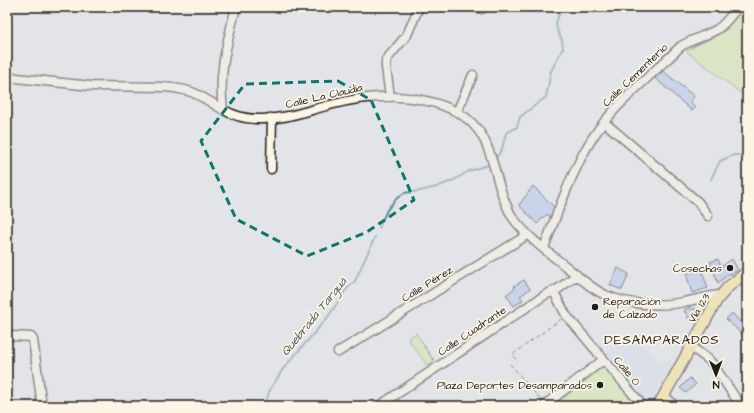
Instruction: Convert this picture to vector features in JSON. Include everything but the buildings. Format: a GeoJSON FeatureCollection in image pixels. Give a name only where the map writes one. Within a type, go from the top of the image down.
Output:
{"type":"FeatureCollection","features":[{"type":"Feature","properties":{"kind":"main road","name":"Vía 123"},"geometry":{"type":"LineString","coordinates":[[658,406],[690,346],[720,295],[746,274]]}},
{"type":"Feature","properties":{"kind":"street"},"geometry":{"type":"LineString","coordinates":[[223,110],[220,84],[222,67],[236,7]]}},
{"type":"Feature","properties":{"kind":"street"},"geometry":{"type":"LineString","coordinates":[[390,97],[386,60],[407,35],[419,7]]}},
{"type":"Feature","properties":{"kind":"street","name":"Calle Cementerio"},"geometry":{"type":"LineString","coordinates":[[544,248],[579,164],[588,146],[604,122],[622,101],[681,46],[716,30],[724,24],[738,7]]}},
{"type":"Feature","properties":{"kind":"street"},"geometry":{"type":"LineString","coordinates":[[457,112],[473,75]]}},
{"type":"Feature","properties":{"kind":"street","name":"Calle La Claudia"},"geometry":{"type":"LineString","coordinates":[[7,77],[91,86],[176,88],[195,94],[228,113],[246,118],[258,119],[299,114],[349,100],[367,97],[390,97],[433,102],[457,112],[470,120],[482,135],[502,193],[513,217],[527,234],[598,291],[608,296],[629,302],[645,304],[684,302],[720,295]]}},
{"type":"Feature","properties":{"kind":"street"},"geometry":{"type":"LineString","coordinates":[[271,169],[272,118]]}},
{"type":"Feature","properties":{"kind":"street"},"geometry":{"type":"LineString","coordinates":[[604,122],[698,202],[708,216]]}},
{"type":"Feature","properties":{"kind":"street","name":"Calle Pérez"},"geometry":{"type":"LineString","coordinates":[[338,352],[527,234]]}},
{"type":"Feature","properties":{"kind":"street","name":"Calle Cuadrante"},"geometry":{"type":"LineString","coordinates":[[379,406],[539,300],[554,292],[577,275]]}},
{"type":"Feature","properties":{"kind":"street","name":"Calle 0"},"geometry":{"type":"LineString","coordinates":[[554,292],[566,315],[643,406]]}},
{"type":"Feature","properties":{"kind":"street"},"geometry":{"type":"LineString","coordinates":[[12,336],[31,337],[33,340],[42,406]]}},
{"type":"Feature","properties":{"kind":"street"},"geometry":{"type":"LineString","coordinates":[[690,346],[709,360],[741,406]]}},
{"type":"Feature","properties":{"kind":"street"},"geometry":{"type":"LineString","coordinates":[[546,404],[603,360]]}},
{"type":"Feature","properties":{"kind":"street"},"geometry":{"type":"LineString","coordinates":[[664,396],[674,406]]}},
{"type":"Feature","properties":{"kind":"path"},"geometry":{"type":"LineString","coordinates":[[516,359],[512,354],[566,315]]}},
{"type":"Feature","properties":{"kind":"path"},"geometry":{"type":"LineString","coordinates":[[424,346],[435,361]]}},
{"type":"Feature","properties":{"kind":"path"},"geometry":{"type":"LineString","coordinates":[[510,364],[542,402],[546,404]]}},
{"type":"Feature","properties":{"kind":"highlighted area"},"geometry":{"type":"Polygon","coordinates":[[[338,81],[371,100],[414,200],[367,232],[307,256],[236,219],[201,141],[245,84],[338,81]]]}},
{"type":"Feature","properties":{"kind":"shaded area"},"geometry":{"type":"Polygon","coordinates":[[[625,338],[628,343],[641,339],[658,362],[667,359],[673,363],[650,403],[645,402],[604,354],[625,338]]]}},
{"type":"Feature","properties":{"kind":"green space"},"geometry":{"type":"Polygon","coordinates":[[[744,7],[747,7],[747,98],[686,51],[728,29],[728,26],[744,7]]]}},
{"type":"Feature","properties":{"kind":"green space"},"geometry":{"type":"Polygon","coordinates":[[[416,333],[434,361],[427,365],[408,339],[416,333]]]}},
{"type":"Feature","properties":{"kind":"green space","name":"Plaza Deportes Desamparados"},"geometry":{"type":"Polygon","coordinates":[[[604,366],[638,406],[558,406],[556,404],[604,366]]]}},
{"type":"Feature","properties":{"kind":"waterway","name":"Quebrada Targuá"},"geometry":{"type":"LineString","coordinates":[[496,158],[502,149],[506,133],[517,127],[520,117],[546,97],[551,71],[563,48],[556,22],[562,7]]}},
{"type":"Feature","properties":{"kind":"waterway"},"geometry":{"type":"LineString","coordinates":[[711,179],[720,161],[734,155],[747,155]]}},
{"type":"Feature","properties":{"kind":"waterway","name":"Quebrada Targuá"},"geometry":{"type":"LineString","coordinates":[[379,228],[387,210],[396,199],[404,193],[437,187],[454,180],[469,171],[488,165]]}},
{"type":"Feature","properties":{"kind":"waterway","name":"Quebrada Targuá"},"geometry":{"type":"LineString","coordinates":[[264,406],[270,390],[283,369],[328,317],[345,291],[355,281],[375,237]]}},
{"type":"Feature","properties":{"kind":"place","name":"Cosechas"},"geometry":{"type":"Point","coordinates":[730,268]}},
{"type":"Feature","properties":{"kind":"place","name":"Reparación de Calzado"},"geometry":{"type":"Point","coordinates":[595,307]}},
{"type":"Feature","properties":{"kind":"place","name":"Plaza Deportes Desamparados"},"geometry":{"type":"Point","coordinates":[600,385]}},
{"type":"Feature","properties":{"kind":"district","name":"DESAMPARADOS"},"geometry":{"type":"Point","coordinates":[662,340]}}]}
